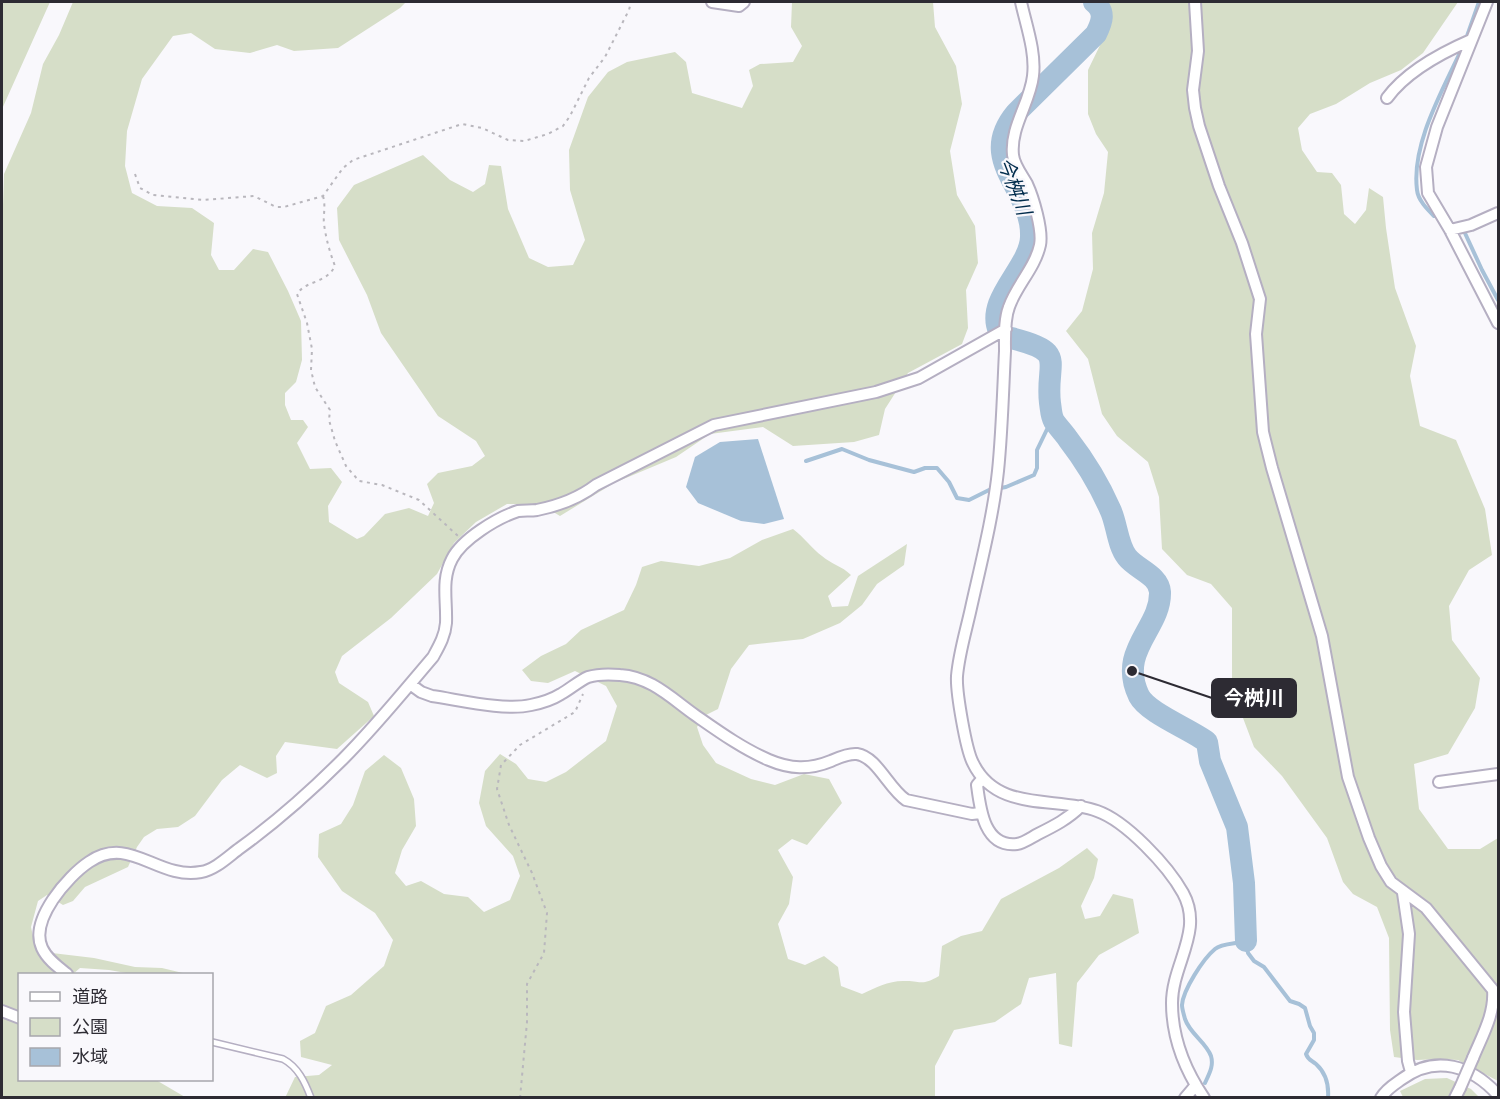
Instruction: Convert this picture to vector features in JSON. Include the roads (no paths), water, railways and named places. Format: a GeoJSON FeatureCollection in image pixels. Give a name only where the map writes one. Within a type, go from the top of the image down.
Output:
{"type":"FeatureCollection","features":[{"type":"Feature","properties":{"kind":"street"},"geometry":{"type":"LineString","coordinates":[[712,2],[739,6],[744,2]]}},
{"type":"Feature","properties":{"kind":"street"},"geometry":{"type":"LineString","coordinates":[[1022,2],[1034,62],[1033,79],[1014,135],[1013,158],[1029,188],[1041,243],[1008,309],[998,473],[960,656],[957,680],[959,703],[972,763],[995,789],[1015,799],[1081,806],[1100,812],[1124,825],[1171,876],[1184,894],[1190,913],[1190,933],[1172,1001],[1176,1036],[1186,1068],[1204,1098]]}},
{"type":"Feature","properties":{"kind":"street"},"geometry":{"type":"LineString","coordinates":[[1195,2],[1198,51],[1193,90],[1195,108],[1219,186],[1242,243],[1260,299],[1256,334],[1263,432],[1322,636],[1348,777],[1381,866],[1391,882],[1425,908],[1493,990],[1494,1002],[1490,1016],[1457,1093]]}},
{"type":"Feature","properties":{"kind":"street"},"geometry":{"type":"LineString","coordinates":[[1487,2],[1437,127],[1426,167],[1428,193],[1450,230],[1498,323]]}},
{"type":"Feature","properties":{"kind":"street"},"geometry":{"type":"LineString","coordinates":[[1387,98],[1397,84],[1434,59],[1471,40]]}},
{"type":"Feature","properties":{"kind":"street"},"geometry":{"type":"LineString","coordinates":[[1450,230],[1471,225],[1498,213]]}},
{"type":"Feature","properties":{"kind":"street"},"geometry":{"type":"LineString","coordinates":[[65,973],[42,948],[39,935],[42,920],[64,883],[90,861],[113,852],[126,853],[166,870],[187,873],[204,872],[262,832],[343,759],[433,657],[442,640],[446,622],[444,584],[447,568],[453,556],[465,542],[508,515],[522,510],[535,511],[584,495],[596,485],[714,425],[876,392],[919,378],[1006,329]]}},
{"type":"Feature","properties":{"kind":"street"},"geometry":{"type":"LineString","coordinates":[[410,684],[432,696],[513,708],[532,705],[560,695],[588,677],[606,674],[623,675],[660,688],[721,732],[768,760],[787,766],[806,768],[857,754],[867,758],[898,795],[906,800],[972,814],[980,813]]}},
{"type":"Feature","properties":{"kind":"street"},"geometry":{"type":"LineString","coordinates":[[1439,782],[1498,774]]}},
{"type":"Feature","properties":{"kind":"street"},"geometry":{"type":"LineString","coordinates":[[983,778],[977,785],[980,813],[988,831],[1002,842],[1018,844],[1060,824],[1081,806]]}},
{"type":"Feature","properties":{"kind":"street"},"geometry":{"type":"LineString","coordinates":[[1403,893],[1409,934],[1404,1012],[1411,1072]]}},
{"type":"Feature","properties":{"kind":"street"},"geometry":{"type":"LineString","coordinates":[[2,1011],[18,1017]]}},
{"type":"Feature","properties":{"kind":"street"},"geometry":{"type":"LineString","coordinates":[[1381,1098],[1384,1092],[1411,1072],[1437,1064],[1458,1066],[1488,1084],[1498,1095]]}},
{"type":"Feature","properties":{"kind":"street"},"geometry":{"type":"LineString","coordinates":[[1185,1098],[1196,1085]]}},
{"type":"Feature","properties":{"kind":"lane"},"geometry":{"type":"LineString","coordinates":[[213,1042],[283,1059],[292,1064],[306,1082],[311,1098]]}},
{"type":"Feature","properties":{"kind":"water"},"geometry":{"type":"Polygon","coordinates":[[[758,439],[784,519],[764,524],[741,521],[698,503],[686,487],[695,457],[720,442],[758,439]]]}},
{"type":"Feature","properties":{"kind":"waterway","name":"今桝川"},"geometry":{"type":"LineString","coordinates":[[999,331],[996,319],[998,307],[1024,260],[1031,237],[1024,204],[1004,160],[1002,146],[1005,130],[1016,113],[1096,34],[1102,17],[1094,2]]}},
{"type":"Feature","properties":{"kind":"waterway"},"geometry":{"type":"LineString","coordinates":[[1466,39],[1479,2]]}},
{"type":"Feature","properties":{"kind":"waterway"},"geometry":{"type":"LineString","coordinates":[[1434,216],[1423,204],[1417,190],[1416,172],[1419,154],[1431,116],[1463,46]]}},
{"type":"Feature","properties":{"kind":"waterway"},"geometry":{"type":"LineString","coordinates":[[1464,231],[1498,300]]}},
{"type":"Feature","properties":{"kind":"waterway","name":"今桝川"},"geometry":{"type":"LineString","coordinates":[[1011,338],[1041,348],[1048,354],[1051,368],[1049,389],[1053,419],[1080,456],[1101,491],[1127,557],[1159,586],[1158,605],[1154,617],[1136,653],[1133,666],[1134,680],[1139,696],[1151,709],[1207,742],[1210,761],[1237,827],[1244,883],[1246,941]]}},
{"type":"Feature","properties":{"kind":"waterway"},"geometry":{"type":"LineString","coordinates":[[806,461],[842,449],[869,460],[914,472],[925,468],[937,468],[949,482],[957,498],[969,500],[989,490],[1006,487],[1034,475],[1037,468],[1037,450],[1052,419]]}},
{"type":"Feature","properties":{"kind":"waterway"},"geometry":{"type":"LineString","coordinates":[[1205,1083],[1211,1067],[1211,1056],[1206,1046],[1187,1024],[1182,1008],[1183,999],[1194,975],[1215,949],[1246,941],[1248,953],[1254,961],[1264,967],[1290,1001],[1305,1008],[1314,1033],[1314,1040],[1306,1054],[1324,1075],[1328,1098]]}},
{"type":"Feature","properties":{"kind":"place","name":"今桝川"},"geometry":{"type":"Point","coordinates":[1132,671]}}]}
